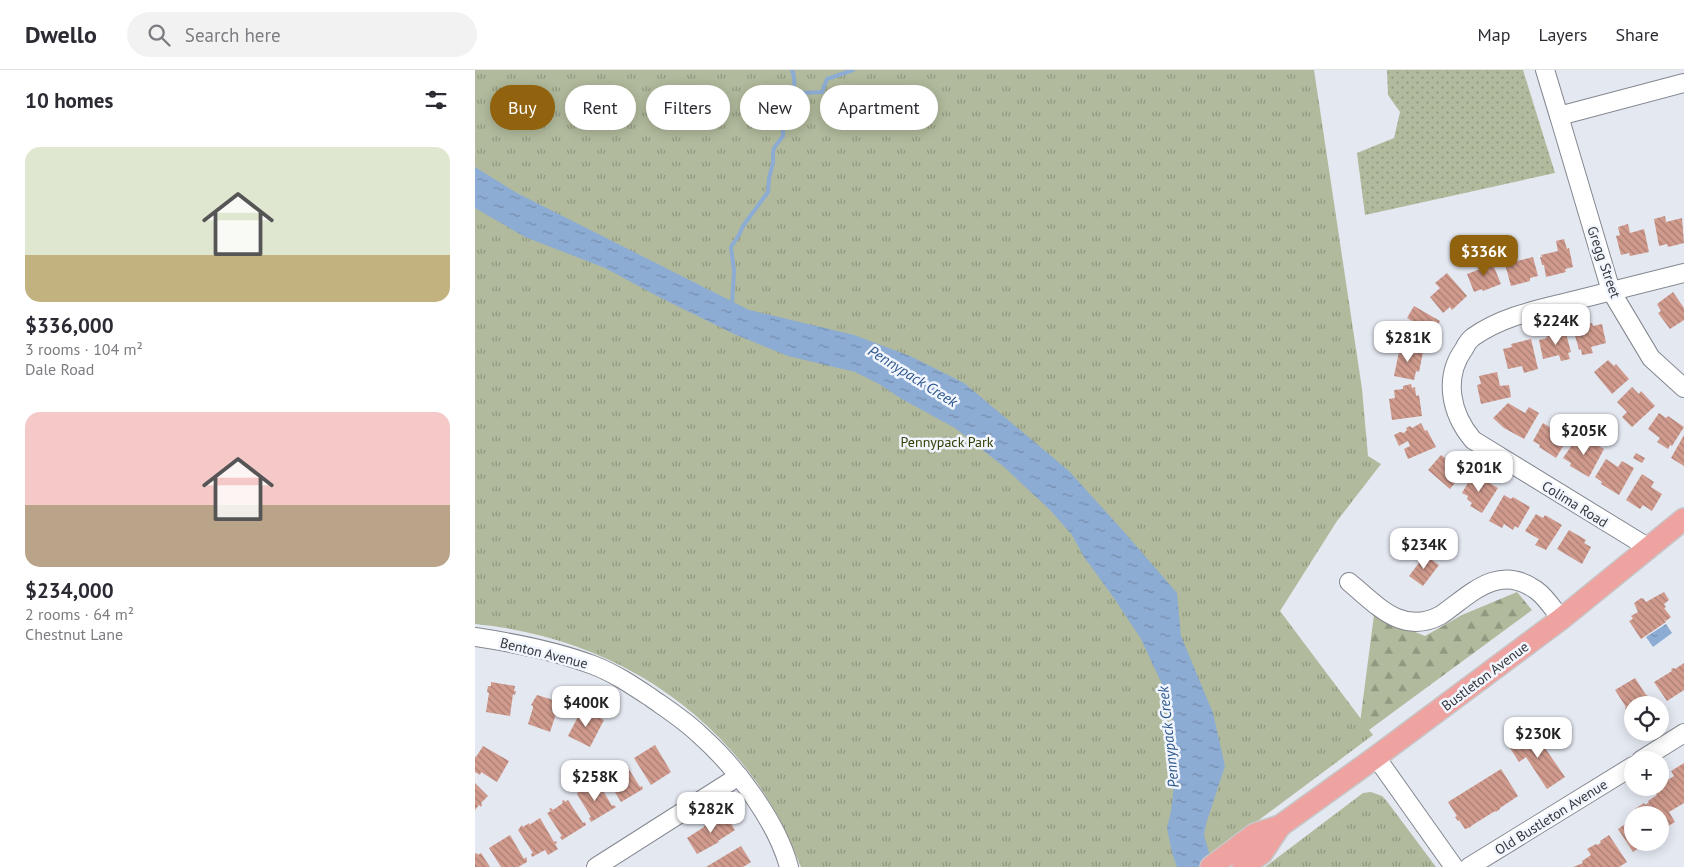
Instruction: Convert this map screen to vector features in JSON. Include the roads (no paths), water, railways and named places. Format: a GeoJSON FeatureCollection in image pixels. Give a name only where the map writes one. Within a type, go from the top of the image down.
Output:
{"type":"FeatureCollection","features":[{"type":"Feature","properties":{"kind":"main road","name":"Bustleton Avenue"},"geometry":{"type":"LineString","coordinates":[[1211,867],[1258,844],[1561,619],[1684,519]]}},
{"type":"Feature","properties":{"kind":"main road","name":"Bustleton Avenue"},"geometry":{"type":"LineString","coordinates":[[1243,867],[1258,844]]}},
{"type":"Feature","properties":{"kind":"street","name":"Gregg Street"},"geometry":{"type":"LineString","coordinates":[[1545,70],[1611,291],[1651,358],[1684,388]]}},
{"type":"Feature","properties":{"kind":"street"},"geometry":{"type":"LineString","coordinates":[[1559,116],[1684,83]]}},
{"type":"Feature","properties":{"kind":"street"},"geometry":{"type":"LineString","coordinates":[[1611,291],[1684,273]]}},
{"type":"Feature","properties":{"kind":"street","name":"Colima Road"},"geometry":{"type":"LineString","coordinates":[[1611,291],[1525,313],[1495,324],[1471,339],[1460,354],[1453,370],[1451,391],[1463,428],[1473,440],[1649,548]]}},
{"type":"Feature","properties":{"kind":"street"},"geometry":{"type":"LineString","coordinates":[[1349,582],[1389,614],[1399,619],[1418,622],[1441,615],[1484,584],[1493,580],[1511,580],[1536,590],[1561,619]]}},
{"type":"Feature","properties":{"kind":"street","name":"Benton Avenue"},"geometry":{"type":"LineString","coordinates":[[475,637],[509,642],[594,665],[629,682],[664,706],[702,736],[739,776],[764,812],[785,851],[789,867]]}},
{"type":"Feature","properties":{"kind":"street"},"geometry":{"type":"LineString","coordinates":[[1655,751],[1684,733]]}},
{"type":"Feature","properties":{"kind":"street"},"geometry":{"type":"LineString","coordinates":[[1376,757],[1454,867]]}},
{"type":"Feature","properties":{"kind":"street","name":"Old Bustleton Avenue"},"geometry":{"type":"LineString","coordinates":[[1469,867],[1624,772]]}},
{"type":"Feature","properties":{"kind":"street"},"geometry":{"type":"LineString","coordinates":[[596,867],[739,776]]}},
{"type":"Feature","properties":{"kind":"water","name":"Pennypack Creek"},"geometry":{"type":"Polygon","coordinates":[[[475,167],[517,193],[749,310],[854,335],[910,356],[964,383],[1069,471],[1177,593],[1181,636],[1213,713],[1225,766],[1204,835],[1213,867],[1177,867],[1167,828],[1176,767],[1173,721],[1168,697],[1141,639],[1084,557],[1072,535],[1050,510],[1003,466],[955,428],[900,398],[879,384],[855,372],[788,356],[734,334],[605,268],[525,237],[475,208],[475,167]]]}},
{"type":"Feature","properties":{"kind":"water"},"geometry":{"type":"Polygon","coordinates":[[[1666,624],[1672,633],[1653,647],[1646,637],[1666,624]]]}},
{"type":"Feature","properties":{"kind":"waterway"},"geometry":{"type":"LineString","coordinates":[[792,70],[794,85]]}},
{"type":"Feature","properties":{"kind":"waterway"},"geometry":{"type":"LineString","coordinates":[[732,305],[734,271],[731,247],[743,226],[768,192],[774,148],[783,136],[783,117],[788,103],[791,98],[800,93],[822,92],[827,79],[853,70]]}},
{"type":"Feature","properties":{"kind":"park label","name":"Pennypack Park"},"geometry":{"type":"Point","coordinates":[947,442]}}]}
